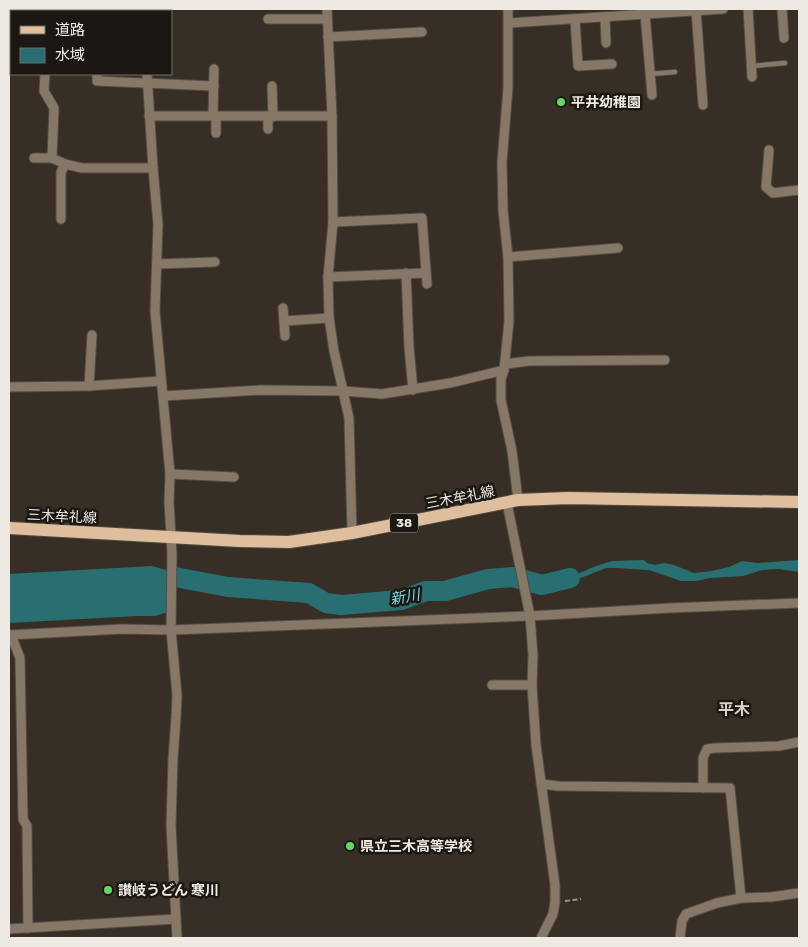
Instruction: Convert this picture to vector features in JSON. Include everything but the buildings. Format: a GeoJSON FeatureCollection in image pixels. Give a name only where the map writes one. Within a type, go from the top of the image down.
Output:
{"type":"FeatureCollection","features":[{"type":"Feature","properties":{"kind":"main road","name":"三木牟礼線"},"geometry":{"type":"LineString","coordinates":[[9,528],[289,542],[352,533],[512,502],[568,498],[799,502]]}},
{"type":"Feature","properties":{"kind":"street"},"geometry":{"type":"LineString","coordinates":[[327,9],[332,116],[333,222],[328,277],[328,318],[349,418],[352,533]]}},
{"type":"Feature","properties":{"kind":"street"},"geometry":{"type":"LineString","coordinates":[[508,9],[508,88],[502,162],[503,210],[508,256],[509,321],[501,379],[501,400],[512,451],[512,502],[515,543],[529,613],[533,655],[532,685],[536,745],[555,885],[556,902],[541,938]]}},
{"type":"Feature","properties":{"kind":"street"},"geometry":{"type":"LineString","coordinates":[[579,9],[577,19],[578,66],[612,64]]}},
{"type":"Feature","properties":{"kind":"street"},"geometry":{"type":"LineString","coordinates":[[509,23],[606,17],[619,12],[645,14],[723,9]]}},
{"type":"Feature","properties":{"kind":"street"},"geometry":{"type":"LineString","coordinates":[[748,9],[752,77]]}},
{"type":"Feature","properties":{"kind":"street"},"geometry":{"type":"LineString","coordinates":[[782,9],[784,38]]}},
{"type":"Feature","properties":{"kind":"street"},"geometry":{"type":"LineString","coordinates":[[696,10],[703,105]]}},
{"type":"Feature","properties":{"kind":"street"},"geometry":{"type":"LineString","coordinates":[[645,14],[652,95]]}},
{"type":"Feature","properties":{"kind":"street"},"geometry":{"type":"LineString","coordinates":[[606,17],[606,43]]}},
{"type":"Feature","properties":{"kind":"street"},"geometry":{"type":"LineString","coordinates":[[268,19],[327,18]]}},
{"type":"Feature","properties":{"kind":"street"},"geometry":{"type":"LineString","coordinates":[[328,37],[422,32]]}},
{"type":"Feature","properties":{"kind":"street"},"geometry":{"type":"LineString","coordinates":[[214,69],[216,133]]}},
{"type":"Feature","properties":{"kind":"street"},"geometry":{"type":"LineString","coordinates":[[45,75],[44,90],[54,108],[52,158]]}},
{"type":"Feature","properties":{"kind":"street"},"geometry":{"type":"LineString","coordinates":[[97,75],[96,82],[214,86]]}},
{"type":"Feature","properties":{"kind":"street"},"geometry":{"type":"LineString","coordinates":[[147,75],[158,224],[155,311],[170,474],[171,630],[177,695],[171,819],[177,938]]}},
{"type":"Feature","properties":{"kind":"street"},"geometry":{"type":"LineString","coordinates":[[268,129],[271,117],[272,86]]}},
{"type":"Feature","properties":{"kind":"street"},"geometry":{"type":"LineString","coordinates":[[54,108],[63,108]]}},
{"type":"Feature","properties":{"kind":"street"},"geometry":{"type":"LineString","coordinates":[[149,116],[332,116]]}},
{"type":"Feature","properties":{"kind":"street"},"geometry":{"type":"LineString","coordinates":[[769,150],[766,187],[773,193],[799,190]]}},
{"type":"Feature","properties":{"kind":"street"},"geometry":{"type":"LineString","coordinates":[[34,158],[52,158],[82,168],[153,168]]}},
{"type":"Feature","properties":{"kind":"street"},"geometry":{"type":"LineString","coordinates":[[61,219],[61,172],[66,164]]}},
{"type":"Feature","properties":{"kind":"street"},"geometry":{"type":"LineString","coordinates":[[333,222],[422,218],[427,284]]}},
{"type":"Feature","properties":{"kind":"street"},"geometry":{"type":"LineString","coordinates":[[508,256],[618,248]]}},
{"type":"Feature","properties":{"kind":"street"},"geometry":{"type":"LineString","coordinates":[[157,264],[215,262]]}},
{"type":"Feature","properties":{"kind":"street"},"geometry":{"type":"LineString","coordinates":[[328,277],[426,272]]}},
{"type":"Feature","properties":{"kind":"street"},"geometry":{"type":"LineString","coordinates":[[406,273],[413,390]]}},
{"type":"Feature","properties":{"kind":"street"},"geometry":{"type":"LineString","coordinates":[[283,308],[285,336]]}},
{"type":"Feature","properties":{"kind":"street"},"geometry":{"type":"LineString","coordinates":[[284,321],[328,318]]}},
{"type":"Feature","properties":{"kind":"street"},"geometry":{"type":"LineString","coordinates":[[89,386],[92,335]]}},
{"type":"Feature","properties":{"kind":"street"},"geometry":{"type":"LineString","coordinates":[[164,396],[261,390],[343,391],[382,394],[450,383],[529,361],[665,360]]}},
{"type":"Feature","properties":{"kind":"street"},"geometry":{"type":"LineString","coordinates":[[9,387],[89,386],[162,381]]}},
{"type":"Feature","properties":{"kind":"street"},"geometry":{"type":"LineString","coordinates":[[170,474],[234,477]]}},
{"type":"Feature","properties":{"kind":"street"},"geometry":{"type":"LineString","coordinates":[[28,928],[27,826],[23,819],[20,658],[10,635],[122,628],[171,630],[529,613],[799,603]]}},
{"type":"Feature","properties":{"kind":"street"},"geometry":{"type":"LineString","coordinates":[[492,685],[532,685]]}},
{"type":"Feature","properties":{"kind":"street"},"geometry":{"type":"LineString","coordinates":[[703,788],[702,758],[707,749],[779,746],[799,742]]}},
{"type":"Feature","properties":{"kind":"street"},"geometry":{"type":"LineString","coordinates":[[541,784],[558,786],[730,788],[741,898]]}},
{"type":"Feature","properties":{"kind":"street"},"geometry":{"type":"LineString","coordinates":[[680,938],[682,921],[686,914],[717,903],[741,898],[771,897],[799,893]]}},
{"type":"Feature","properties":{"kind":"street"},"geometry":{"type":"LineString","coordinates":[[9,929],[176,919]]}},
{"type":"Feature","properties":{"kind":"lane"},"geometry":{"type":"LineString","coordinates":[[752,66],[785,63]]}},
{"type":"Feature","properties":{"kind":"lane"},"geometry":{"type":"LineString","coordinates":[[650,74],[675,72]]}},
{"type":"Feature","properties":{"kind":"path"},"geometry":{"type":"LineString","coordinates":[[556,902],[581,899]]}},
{"type":"Feature","properties":{"kind":"water"},"geometry":{"type":"Polygon","coordinates":[[[644,560],[655,565],[664,563],[674,565],[694,573],[729,567],[742,561],[757,563],[799,560],[799,572],[779,569],[762,570],[743,576],[681,581],[649,570],[606,568],[568,582],[542,585],[612,561],[644,560]]]}},
{"type":"Feature","properties":{"kind":"water"},"geometry":{"type":"Polygon","coordinates":[[[152,566],[174,572],[174,610],[155,616],[9,623],[9,574],[152,566]]]}},
{"type":"Feature","properties":{"kind":"waterway","name":"新川"},"geometry":{"type":"LineString","coordinates":[[152,586],[175,577],[228,587],[309,593],[326,603],[341,605],[401,600],[426,591],[445,591],[488,579],[513,577],[542,585],[570,578]]}},
{"type":"Feature","properties":{"kind":"place","name":"平井幼稚園"},"geometry":{"type":"Point","coordinates":[561,102]}},
{"type":"Feature","properties":{"kind":"place","name":"県立三木高等学校"},"geometry":{"type":"Point","coordinates":[350,846]}},
{"type":"Feature","properties":{"kind":"place","name":"讃岐うどん 寒川"},"geometry":{"type":"Point","coordinates":[108,890]}},
{"type":"Feature","properties":{"kind":"district","name":"平木"},"geometry":{"type":"Point","coordinates":[734,709]}}]}
